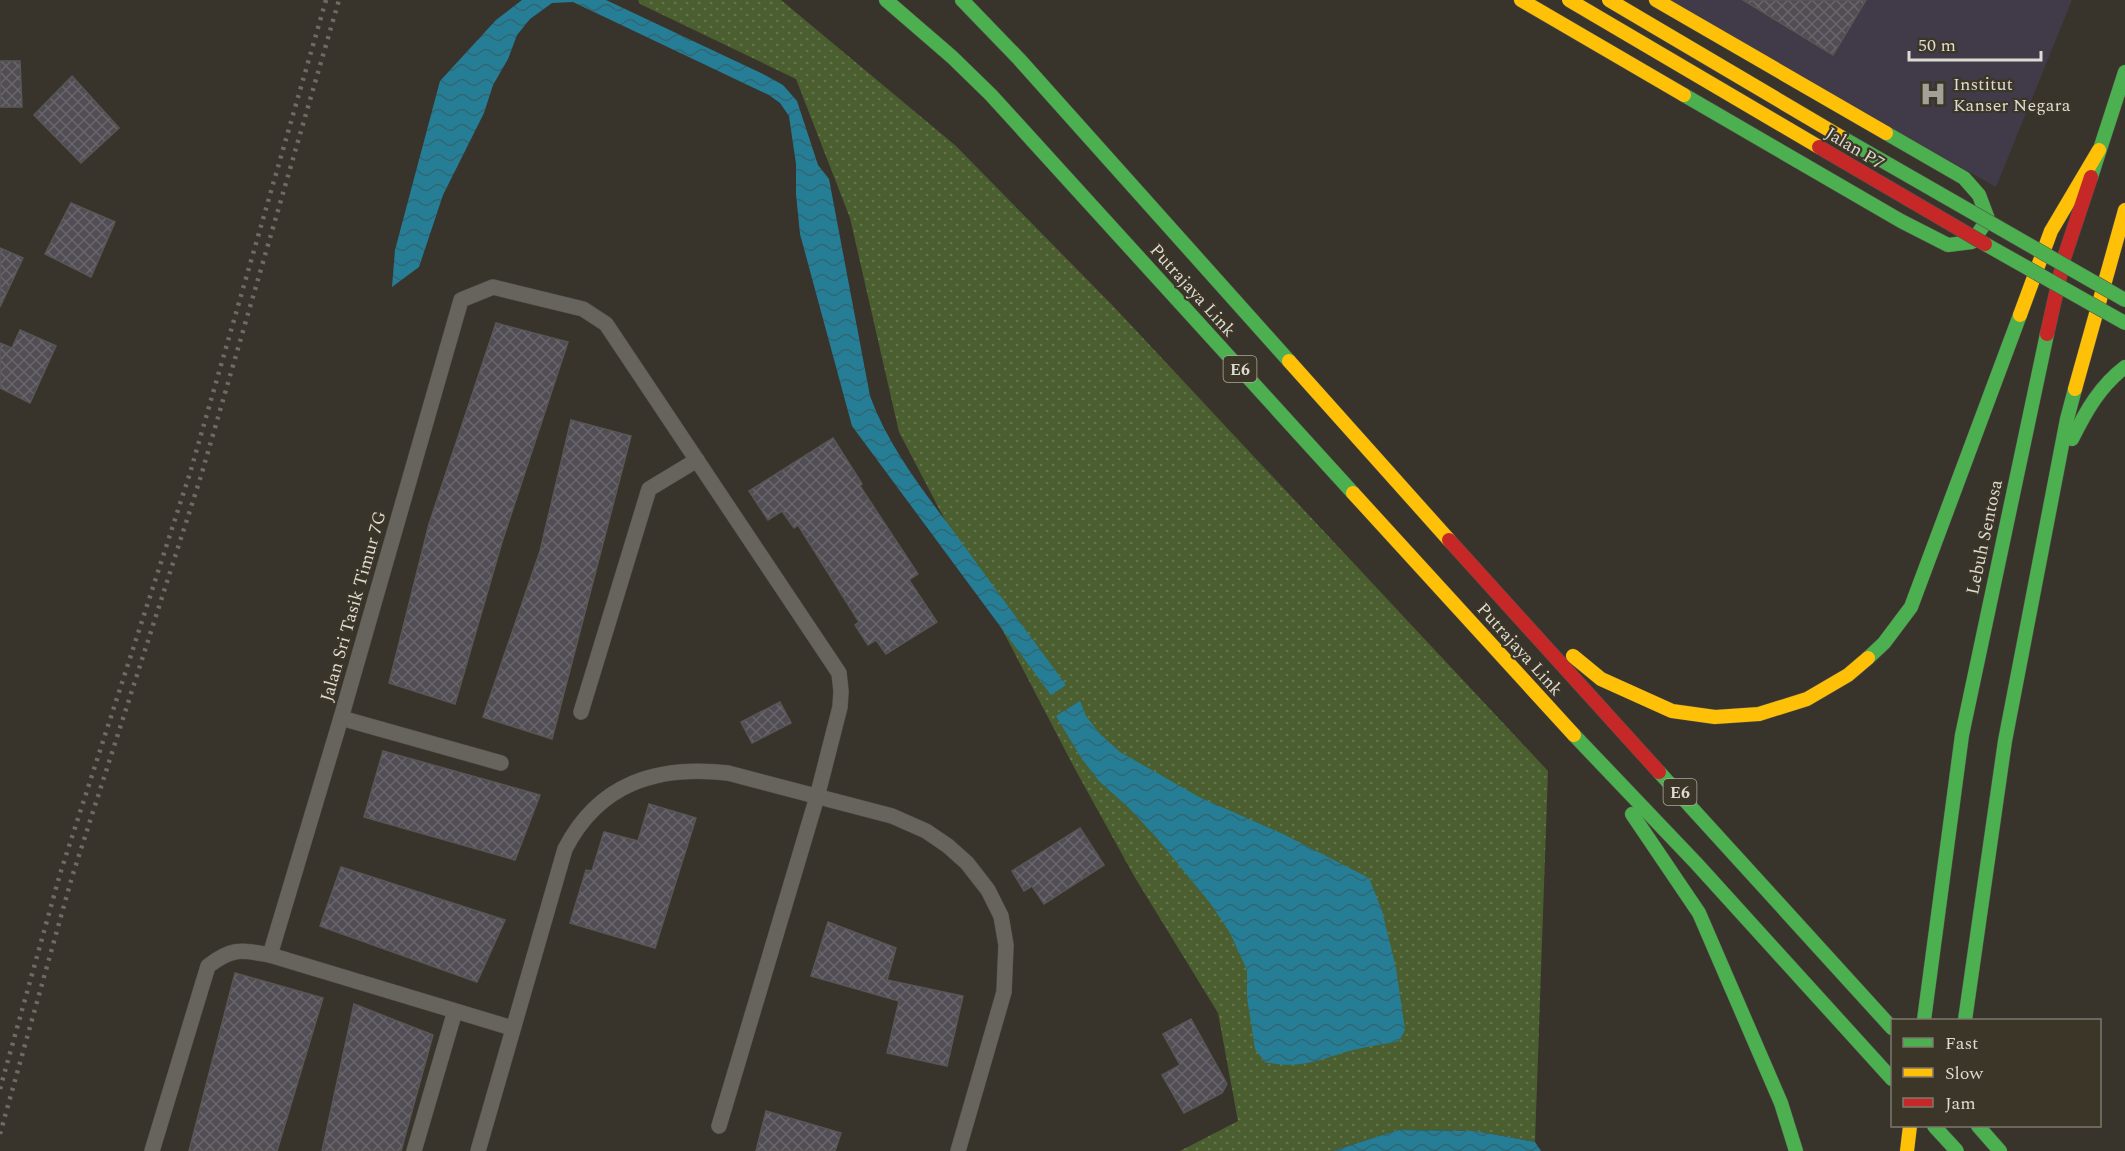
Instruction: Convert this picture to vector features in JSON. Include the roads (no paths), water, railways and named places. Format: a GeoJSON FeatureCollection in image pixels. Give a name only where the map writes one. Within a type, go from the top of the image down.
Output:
{"type":"FeatureCollection","features":[{"type":"Feature","properties":{"kind":"main road","name":"Putrajaya Link"},"geometry":{"type":"LineString","coordinates":[[886,0],[952,57],[991,95],[1585,747]]}},
{"type":"Feature","properties":{"kind":"main road","name":"Putrajaya Link"},"geometry":{"type":"LineString","coordinates":[[962,0],[1019,59],[1498,594]]}},
{"type":"Feature","properties":{"kind":"main road"},"geometry":{"type":"LineString","coordinates":[[1521,0],[1901,221],[1948,244],[1972,242],[1988,219],[1980,195],[1964,178],[1656,0]]}},
{"type":"Feature","properties":{"kind":"main road","name":"Jalan P7"},"geometry":{"type":"LineString","coordinates":[[1569,0],[1944,221],[2125,323]]}},
{"type":"Feature","properties":{"kind":"main road","name":"Jalan P7"},"geometry":{"type":"LineString","coordinates":[[1609,0],[1954,203],[2125,300]]}},
{"type":"Feature","properties":{"kind":"main road","name":"Lebuh Sentosa"},"geometry":{"type":"LineString","coordinates":[[1924,1019],[1962,735],[2028,416],[2064,258],[2125,72]]}},
{"type":"Feature","properties":{"kind":"main road"},"geometry":{"type":"LineString","coordinates":[[1498,594],[1601,679],[1672,711],[1715,717],[1760,714],[1807,699],[1848,675],[1884,643],[1911,607],[2051,231],[2099,150]]}},
{"type":"Feature","properties":{"kind":"main road"},"geometry":{"type":"LineString","coordinates":[[1965,1019],[2005,741],[2067,419],[2125,210]]}},
{"type":"Feature","properties":{"kind":"main road"},"geometry":{"type":"LineString","coordinates":[[2058,466],[2097,393],[2113,375],[2125,367]]}},
{"type":"Feature","properties":{"kind":"main road","name":"E6"},"geometry":{"type":"LineString","coordinates":[[1498,594],[1891,1026]]}},
{"type":"Feature","properties":{"kind":"main road","name":"E6"},"geometry":{"type":"LineString","coordinates":[[1585,747],[1696,863],[1891,1077]]}},
{"type":"Feature","properties":{"kind":"main road"},"geometry":{"type":"LineString","coordinates":[[1585,747],[1699,913],[1781,1103],[1796,1151]]}},
{"type":"Feature","properties":{"kind":"main road"},"geometry":{"type":"LineString","coordinates":[[1907,1151],[1910,1127]]}},
{"type":"Feature","properties":{"kind":"main road"},"geometry":{"type":"LineString","coordinates":[[1936,1127],[1957,1151]]}},
{"type":"Feature","properties":{"kind":"main road"},"geometry":{"type":"LineString","coordinates":[[1946,1151],[1950,1127]]}},
{"type":"Feature","properties":{"kind":"main road"},"geometry":{"type":"LineString","coordinates":[[1980,1127],[2000,1151]]}},
{"type":"Feature","properties":{"kind":"street","name":"Jalan Sri Tasik Timur 7G"},"geometry":{"type":"LineString","coordinates":[[270,955],[341,718],[461,300],[493,287],[583,309],[606,324],[697,460]]}},
{"type":"Feature","properties":{"kind":"street"},"geometry":{"type":"LineString","coordinates":[[581,712],[650,489],[697,460],[839,673],[841,691],[840,707],[817,796],[719,1126]]}},
{"type":"Feature","properties":{"kind":"street"},"geometry":{"type":"LineString","coordinates":[[341,718],[501,763]]}},
{"type":"Feature","properties":{"kind":"street"},"geometry":{"type":"LineString","coordinates":[[478,1151],[565,849],[575,830],[603,801],[623,786],[643,777],[687,770],[728,773],[892,816],[926,831],[948,846],[967,863],[988,890],[1001,916],[1006,945],[1004,992],[958,1151]]}},
{"type":"Feature","properties":{"kind":"street"},"geometry":{"type":"LineString","coordinates":[[152,1151],[208,966],[224,954],[242,950],[270,955],[512,1028]]}},
{"type":"Feature","properties":{"kind":"street"},"geometry":{"type":"LineString","coordinates":[[414,1151],[455,1011]]}},
{"type":"Feature","properties":{"kind":"water"},"geometry":{"type":"Polygon","coordinates":[[[522,0],[606,0],[763,74],[783,85],[797,101],[818,165],[829,179],[870,396],[878,415],[897,452],[920,486],[1066,685],[1051,695],[852,426],[800,234],[796,164],[789,116],[780,103],[769,95],[573,2],[552,3],[530,19],[517,35],[508,59],[493,85],[484,113],[443,195],[419,267],[392,287],[395,250],[440,81],[496,20],[522,0]]]}},
{"type":"Feature","properties":{"kind":"water"},"geometry":{"type":"Polygon","coordinates":[[[1080,701],[1086,716],[1100,734],[1120,752],[1201,798],[1283,834],[1369,878],[1382,911],[1396,968],[1405,1030],[1399,1041],[1349,1051],[1304,1064],[1265,1062],[1255,1049],[1247,997],[1247,970],[1229,931],[1210,903],[1156,837],[1099,781],[1082,759],[1056,716],[1080,701]]]}},
{"type":"Feature","properties":{"kind":"water"},"geometry":{"type":"Polygon","coordinates":[[[1398,1130],[1475,1131],[1535,1142],[1541,1151],[1333,1151],[1398,1130]]]}},
{"type":"Feature","properties":{"kind":"railway"},"geometry":{"type":"LineString","coordinates":[[0,1089],[60,874],[190,473],[326,0]]}},
{"type":"Feature","properties":{"kind":"railway"},"geometry":{"type":"LineString","coordinates":[[0,1134],[72,877],[201,476],[339,0]]}},
{"type":"Feature","properties":{"kind":"place","name":"Institut Kanser Negara"},"geometry":{"type":"Point","coordinates":[1933,94]}}]}
